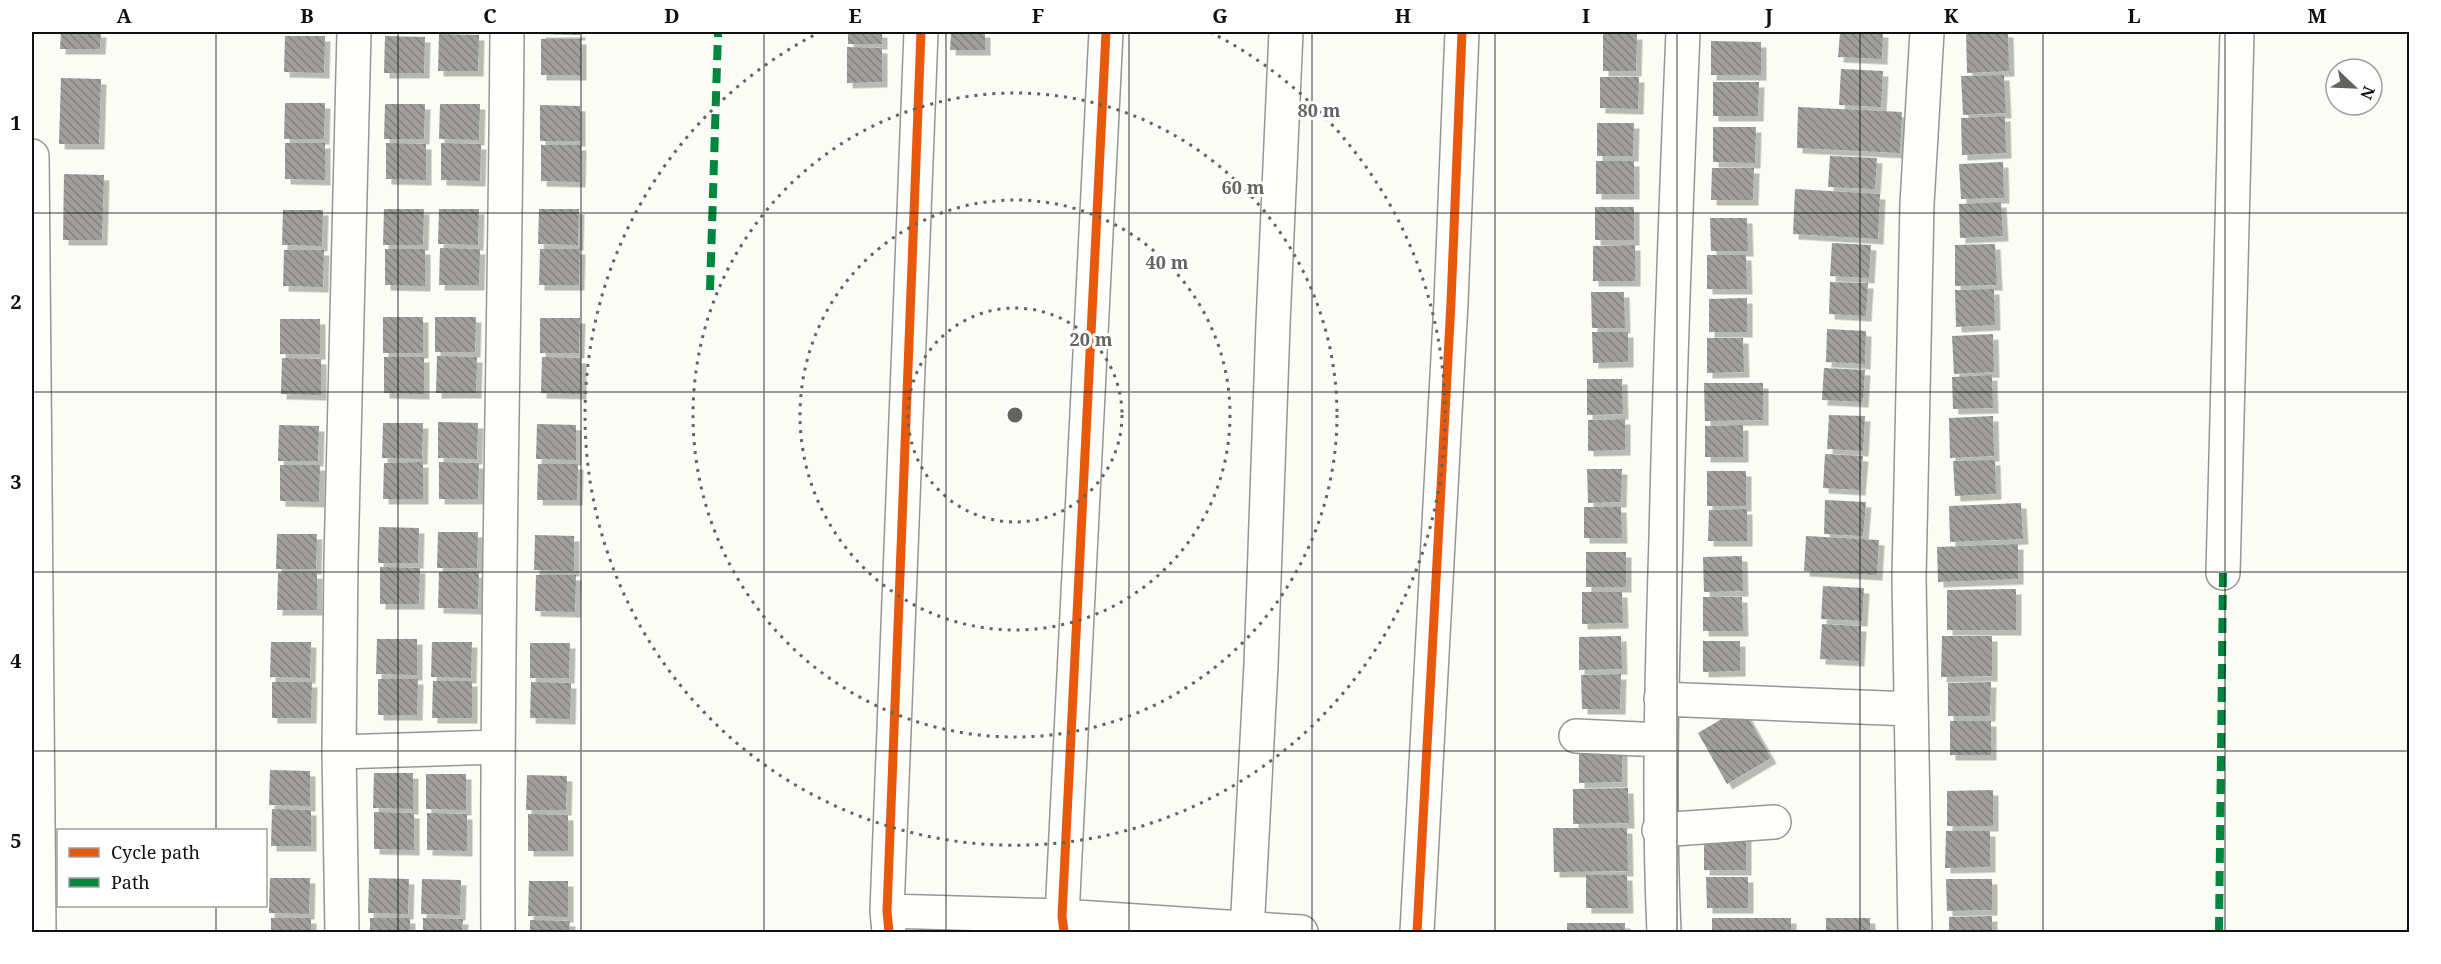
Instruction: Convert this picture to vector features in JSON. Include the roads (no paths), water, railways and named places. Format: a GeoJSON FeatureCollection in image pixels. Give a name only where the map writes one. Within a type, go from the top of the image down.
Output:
{"type":"FeatureCollection","features":[{"type":"Feature","properties":{"kind":"street"},"geometry":{"type":"LineString","coordinates":[[342,933],[339,752],[341,562],[354,32]]}},
{"type":"Feature","properties":{"kind":"street"},"geometry":{"type":"LineString","coordinates":[[498,933],[497,747],[505,322],[507,32]]}},
{"type":"Feature","properties":{"kind":"street"},"geometry":{"type":"LineString","coordinates":[[921,32],[888,922],[1063,924],[1301,933]]}},
{"type":"Feature","properties":{"kind":"street"},"geometry":{"type":"LineString","coordinates":[[1063,924],[1106,32]]}},
{"type":"Feature","properties":{"kind":"street"},"geometry":{"type":"LineString","coordinates":[[1247,931],[1261,664],[1272,324],[1286,32]]}},
{"type":"Feature","properties":{"kind":"street"},"geometry":{"type":"LineString","coordinates":[[1417,933],[1452,290],[1462,32]]}},
{"type":"Feature","properties":{"kind":"street"},"geometry":{"type":"LineString","coordinates":[[1664,933],[1659,830],[1661,699],[1670,360],[1683,32]]}},
{"type":"Feature","properties":{"kind":"street"},"geometry":{"type":"LineString","coordinates":[[1915,933],[1910,578],[1917,228],[1927,32]]}},
{"type":"Feature","properties":{"kind":"street"},"geometry":{"type":"LineString","coordinates":[[2223,573],[2236,32]]}},
{"type":"Feature","properties":{"kind":"street"},"geometry":{"type":"LineString","coordinates":[[32,156],[39,933]]}},
{"type":"Feature","properties":{"kind":"street"},"geometry":{"type":"LineString","coordinates":[[1661,699],[1911,709]]}},
{"type":"Feature","properties":{"kind":"street"},"geometry":{"type":"LineString","coordinates":[[1576,736],[1661,740]]}},
{"type":"Feature","properties":{"kind":"street"},"geometry":{"type":"LineString","coordinates":[[339,752],[497,747]]}},
{"type":"Feature","properties":{"kind":"street"},"geometry":{"type":"LineString","coordinates":[[1659,830],[1774,822]]}}]}
